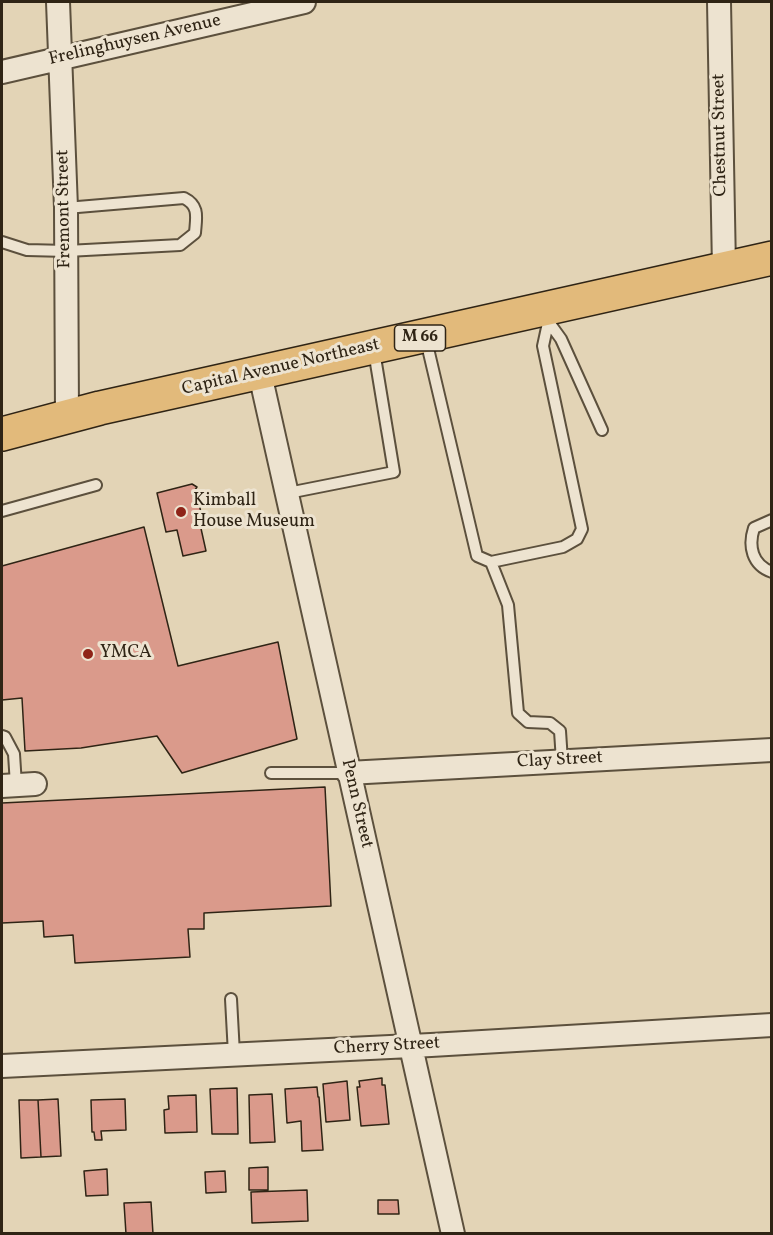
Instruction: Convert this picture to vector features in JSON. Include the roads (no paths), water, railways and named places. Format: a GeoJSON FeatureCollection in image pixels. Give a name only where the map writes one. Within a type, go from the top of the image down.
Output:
{"type":"FeatureCollection","features":[{"type":"Feature","properties":{"kind":"main road","name":"Capital Avenue Northeast"},"geometry":{"type":"LineString","coordinates":[[2,434],[67,416],[425,336],[546,316],[724,268],[771,258]]}},
{"type":"Feature","properties":{"kind":"street","name":"Fremont Street"},"geometry":{"type":"LineString","coordinates":[[58,2],[67,251],[67,416]]}},
{"type":"Feature","properties":{"kind":"street","name":"Frelinghuysen Avenue"},"geometry":{"type":"LineString","coordinates":[[2,72],[304,2]]}},
{"type":"Feature","properties":{"kind":"street","name":"Chestnut Street"},"geometry":{"type":"LineString","coordinates":[[719,2],[724,268]]}},
{"type":"Feature","properties":{"kind":"street","name":"Penn Street"},"geometry":{"type":"LineString","coordinates":[[261,374],[348,773],[453,1233]]}},
{"type":"Feature","properties":{"kind":"street","name":"Clay Street"},"geometry":{"type":"LineString","coordinates":[[348,773],[771,750]]}},
{"type":"Feature","properties":{"kind":"street","name":"Cherry Street"},"geometry":{"type":"LineString","coordinates":[[2,1066],[771,1025]]}},
{"type":"Feature","properties":{"kind":"lane"},"geometry":{"type":"LineString","coordinates":[[2,242],[27,250],[67,251],[180,245],[195,233],[197,211],[193,203],[184,198],[66,208]]}},
{"type":"Feature","properties":{"kind":"lane"},"geometry":{"type":"LineString","coordinates":[[546,316],[561,339],[602,430]]}},
{"type":"Feature","properties":{"kind":"lane"},"geometry":{"type":"LineString","coordinates":[[425,336],[477,556],[491,562],[563,547],[577,539],[582,529],[543,346],[546,316]]}},
{"type":"Feature","properties":{"kind":"lane"},"geometry":{"type":"LineString","coordinates":[[288,492],[394,472],[374,348]]}},
{"type":"Feature","properties":{"kind":"lane"},"geometry":{"type":"LineString","coordinates":[[2,511],[96,485]]}},
{"type":"Feature","properties":{"kind":"lane"},"geometry":{"type":"LineString","coordinates":[[771,520],[754,528],[750,540],[753,556],[763,569],[771,572]]}},
{"type":"Feature","properties":{"kind":"lane"},"geometry":{"type":"LineString","coordinates":[[491,562],[508,605],[518,713],[528,722],[550,723],[560,731],[562,761]]}},
{"type":"Feature","properties":{"kind":"lane"},"geometry":{"type":"LineString","coordinates":[[2,736],[14,754],[18,785]]}},
{"type":"Feature","properties":{"kind":"lane"},"geometry":{"type":"LineString","coordinates":[[271,773],[348,773]]}},
{"type":"Feature","properties":{"kind":"lane"},"geometry":{"type":"LineString","coordinates":[[231,999],[234,1054]]}},
{"type":"Feature","properties":{"kind":"place","name":"Kimball House Museum"},"geometry":{"type":"Point","coordinates":[181,512]}},
{"type":"Feature","properties":{"kind":"place","name":"YMCA"},"geometry":{"type":"Point","coordinates":[88,654]}}]}
